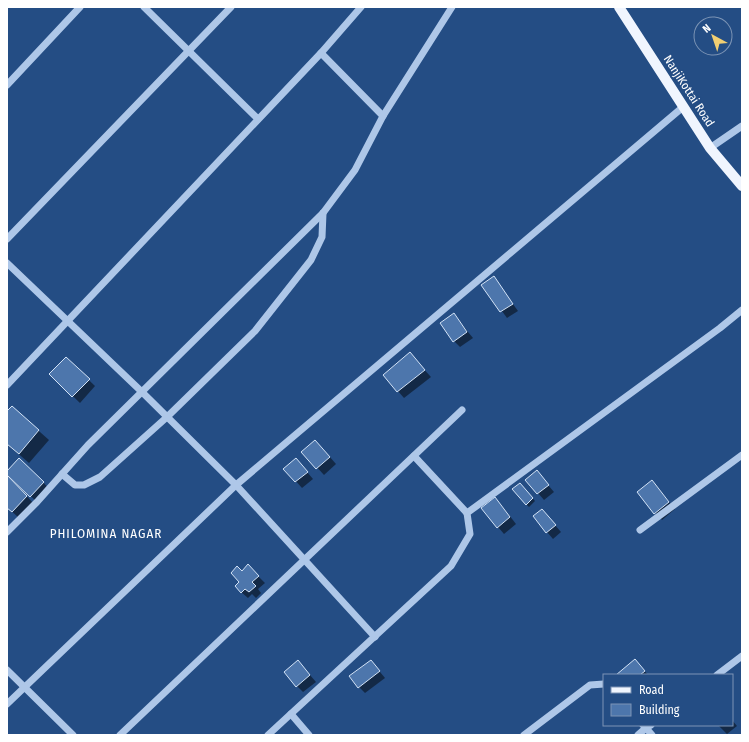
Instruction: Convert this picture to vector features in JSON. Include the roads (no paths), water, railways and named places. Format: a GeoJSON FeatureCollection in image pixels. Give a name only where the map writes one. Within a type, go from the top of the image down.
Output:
{"type":"FeatureCollection","features":[{"type":"Feature","properties":{"kind":"main road","name":"NanjiKottai Road"},"geometry":{"type":"LineString","coordinates":[[619,7],[710,148],[742,186]]}},
{"type":"Feature","properties":{"kind":"street"},"geometry":{"type":"LineString","coordinates":[[7,85],[80,7]]}},
{"type":"Feature","properties":{"kind":"street"},"geometry":{"type":"LineString","coordinates":[[144,7],[258,119]]}},
{"type":"Feature","properties":{"kind":"street"},"geometry":{"type":"LineString","coordinates":[[7,239],[231,7]]}},
{"type":"Feature","properties":{"kind":"street"},"geometry":{"type":"LineString","coordinates":[[7,385],[321,53],[361,7]]}},
{"type":"Feature","properties":{"kind":"street"},"geometry":{"type":"LineString","coordinates":[[7,532],[88,445],[324,213],[355,170],[384,116],[452,7]]}},
{"type":"Feature","properties":{"kind":"street"},"geometry":{"type":"LineString","coordinates":[[321,53],[384,116]]}},
{"type":"Feature","properties":{"kind":"street"},"geometry":{"type":"LineString","coordinates":[[7,704],[236,485],[683,107]]}},
{"type":"Feature","properties":{"kind":"street"},"geometry":{"type":"LineString","coordinates":[[710,148],[742,126]]}},
{"type":"Feature","properties":{"kind":"street"},"geometry":{"type":"LineString","coordinates":[[62,474],[75,485],[84,485],[100,477],[167,417],[255,331],[311,260],[322,237],[324,213]]}},
{"type":"Feature","properties":{"kind":"street"},"geometry":{"type":"LineString","coordinates":[[7,263],[67,322],[142,392],[236,485],[375,637]]}},
{"type":"Feature","properties":{"kind":"street"},"geometry":{"type":"LineString","coordinates":[[467,513],[720,328],[742,310]]}},
{"type":"Feature","properties":{"kind":"street"},"geometry":{"type":"LineString","coordinates":[[120,735],[462,410]]}},
{"type":"Feature","properties":{"kind":"street"},"geometry":{"type":"LineString","coordinates":[[640,530],[742,454]]}},
{"type":"Feature","properties":{"kind":"street"},"geometry":{"type":"LineString","coordinates":[[268,735],[451,566],[470,534],[467,513],[414,456]]}},
{"type":"Feature","properties":{"kind":"street"},"geometry":{"type":"LineString","coordinates":[[718,674],[742,656]]}},
{"type":"Feature","properties":{"kind":"street"},"geometry":{"type":"LineString","coordinates":[[7,670],[25,686],[73,735]]}},
{"type":"Feature","properties":{"kind":"street"},"geometry":{"type":"LineString","coordinates":[[524,735],[590,684],[603,684]]}},
{"type":"Feature","properties":{"kind":"street"},"geometry":{"type":"LineString","coordinates":[[291,714],[309,735]]}},
{"type":"Feature","properties":{"kind":"street"},"geometry":{"type":"LineString","coordinates":[[638,735],[647,726],[652,735]]}},
{"type":"Feature","properties":{"kind":"district","name":"PHILOMINA NAGAR"},"geometry":{"type":"Point","coordinates":[106,533]}}]}
